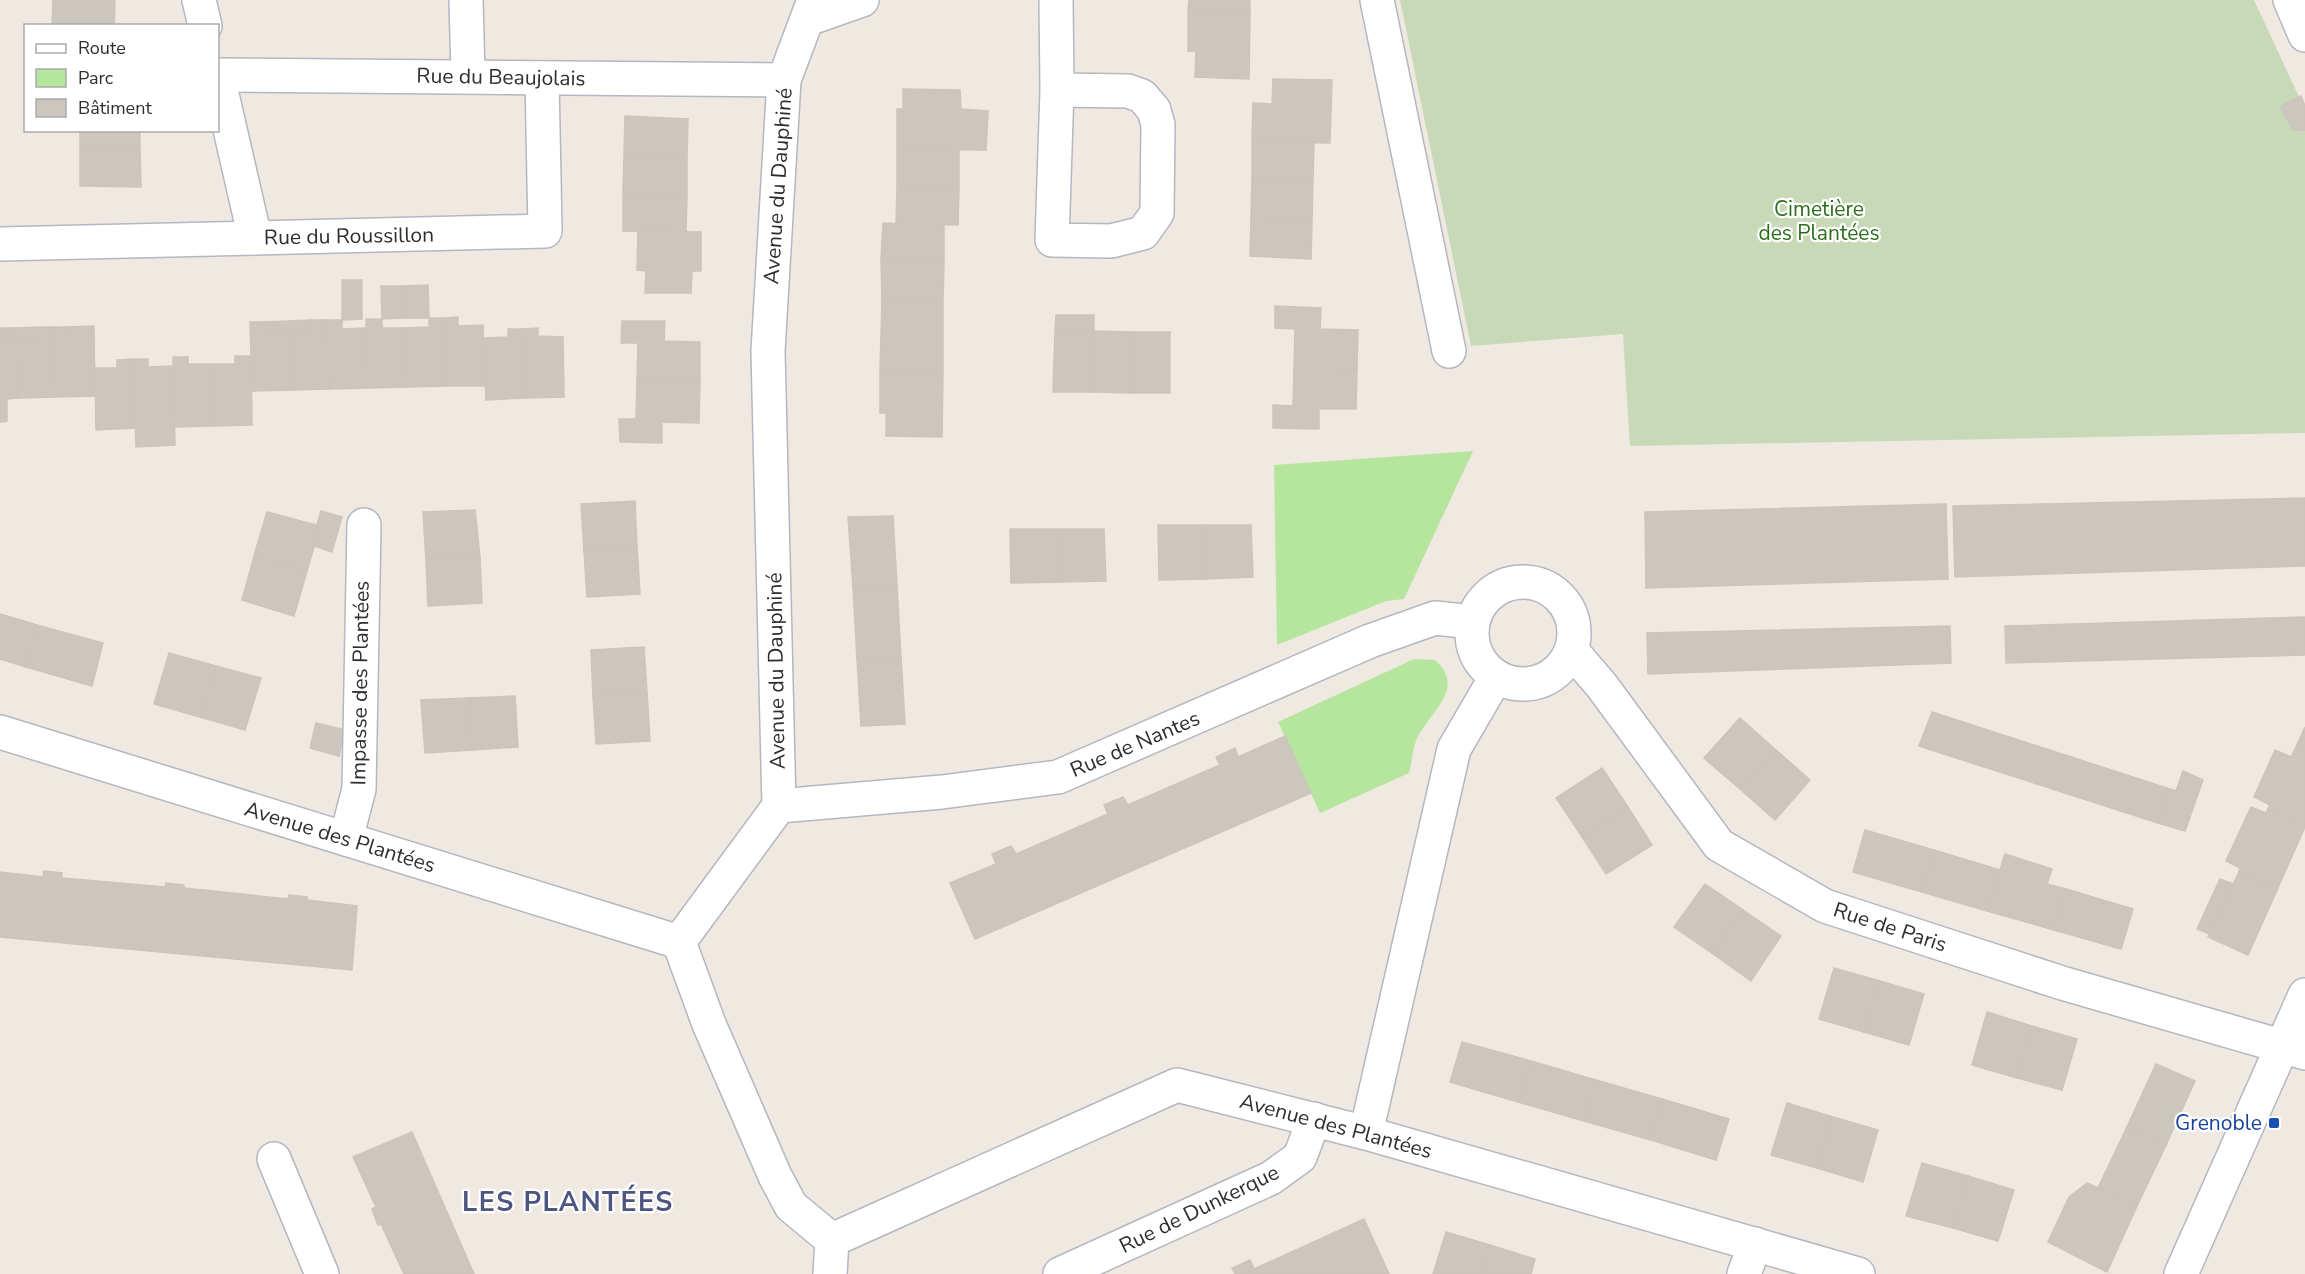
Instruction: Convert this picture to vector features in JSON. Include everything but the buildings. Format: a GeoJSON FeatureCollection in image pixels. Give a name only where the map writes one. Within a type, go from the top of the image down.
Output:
{"type":"FeatureCollection","features":[{"type":"Feature","properties":{"kind":"street"},"geometry":{"type":"LineString","coordinates":[[199,0],[205,24]]}},
{"type":"Feature","properties":{"kind":"street"},"geometry":{"type":"LineString","coordinates":[[466,0],[468,75]]}},
{"type":"Feature","properties":{"kind":"street"},"geometry":{"type":"LineString","coordinates":[[811,10],[862,0]]}},
{"type":"Feature","properties":{"kind":"street"},"geometry":{"type":"LineString","coordinates":[[1056,0],[1057,90],[1052,240],[1111,241],[1143,233],[1157,213],[1158,126],[1154,110],[1142,96],[1128,91],[1057,90]]}},
{"type":"Feature","properties":{"kind":"street"},"geometry":{"type":"LineString","coordinates":[[1377,0],[1449,351]]}},
{"type":"Feature","properties":{"kind":"street"},"geometry":{"type":"LineString","coordinates":[[2289,0],[2305,35]]}},
{"type":"Feature","properties":{"kind":"street","name":"Avenue du Dauphiné"},"geometry":{"type":"LineString","coordinates":[[779,806],[768,351],[784,80],[811,10]]}},
{"type":"Feature","properties":{"kind":"street","name":"Rue du Beaujolais"},"geometry":{"type":"LineString","coordinates":[[219,76],[468,75],[542,78],[784,80]]}},
{"type":"Feature","properties":{"kind":"street","name":"Rue du Roussillon"},"geometry":{"type":"LineString","coordinates":[[0,244],[545,231],[542,78]]}},
{"type":"Feature","properties":{"kind":"street","name":"Rue du Beaujolais"},"geometry":{"type":"LineString","coordinates":[[219,80],[255,238]]}},
{"type":"Feature","properties":{"kind":"street","name":"Impasse des Plantées"},"geometry":{"type":"LineString","coordinates":[[346,838],[359,789],[364,525]]}},
{"type":"Feature","properties":{"kind":"street"},"geometry":{"type":"LineString","coordinates":[[1520,582],[1543,586],[1558,595],[1565,603],[1573,624],[1572,651],[1561,668],[1547,679],[1535,684],[1518,685],[1496,676],[1479,661],[1472,640],[1473,622],[1478,608],[1489,594],[1497,589],[1520,582]]}},
{"type":"Feature","properties":{"kind":"street","name":"Rue de Nantes"},"geometry":{"type":"LineString","coordinates":[[779,806],[942,792],[1058,777],[1370,640],[1435,618],[1473,622]]}},
{"type":"Feature","properties":{"kind":"street","name":"Rue de Paris"},"geometry":{"type":"LineString","coordinates":[[1572,651],[1602,686],[1719,845],[1825,906],[2062,983],[2293,1050]]}},
{"type":"Feature","properties":{"kind":"street"},"geometry":{"type":"LineString","coordinates":[[1366,1133],[1454,749],[1496,676]]}},
{"type":"Feature","properties":{"kind":"street","name":"Avenue des Plantées"},"geometry":{"type":"LineString","coordinates":[[0,732],[679,942]]}},
{"type":"Feature","properties":{"kind":"street"},"geometry":{"type":"LineString","coordinates":[[779,806],[679,942],[709,1024],[775,1176],[791,1206],[832,1240],[830,1274]]}},
{"type":"Feature","properties":{"kind":"street"},"geometry":{"type":"LineString","coordinates":[[2181,1274],[2293,1050],[2305,995]]}},
{"type":"Feature","properties":{"kind":"street","name":"Avenue des Plantées"},"geometry":{"type":"LineString","coordinates":[[832,1240],[1177,1085],[1366,1133],[1749,1259],[1858,1274]]}},
{"type":"Feature","properties":{"kind":"street","name":"Rue de Dunkerque"},"geometry":{"type":"LineString","coordinates":[[1060,1274],[1271,1178],[1300,1157],[1314,1119]]}},
{"type":"Feature","properties":{"kind":"street"},"geometry":{"type":"LineString","coordinates":[[274,1159],[322,1274]]}},
{"type":"Feature","properties":{"kind":"green space","name":"Cimetière des Plantées"},"geometry":{"type":"Polygon","coordinates":[[[1400,0],[2254,0],[2305,110],[2305,433],[1630,446],[1623,334],[1471,346],[1400,0]]]}},
{"type":"Feature","properties":{"kind":"green space"},"geometry":{"type":"Polygon","coordinates":[[[1473,451],[1404,599],[1386,601],[1277,645],[1274,465],[1473,451]]]}},
{"type":"Feature","properties":{"kind":"green space"},"geometry":{"type":"Polygon","coordinates":[[[1414,659],[1435,660],[1444,670],[1447,689],[1438,708],[1416,740],[1409,773],[1320,813],[1278,722],[1414,659]]]}},
{"type":"Feature","properties":{"kind":"place","name":"Grenoble"},"geometry":{"type":"Point","coordinates":[2274,1123]}},
{"type":"Feature","properties":{"kind":"district","name":"LES PLANTÉES"},"geometry":{"type":"Point","coordinates":[568,1202]}}]}
